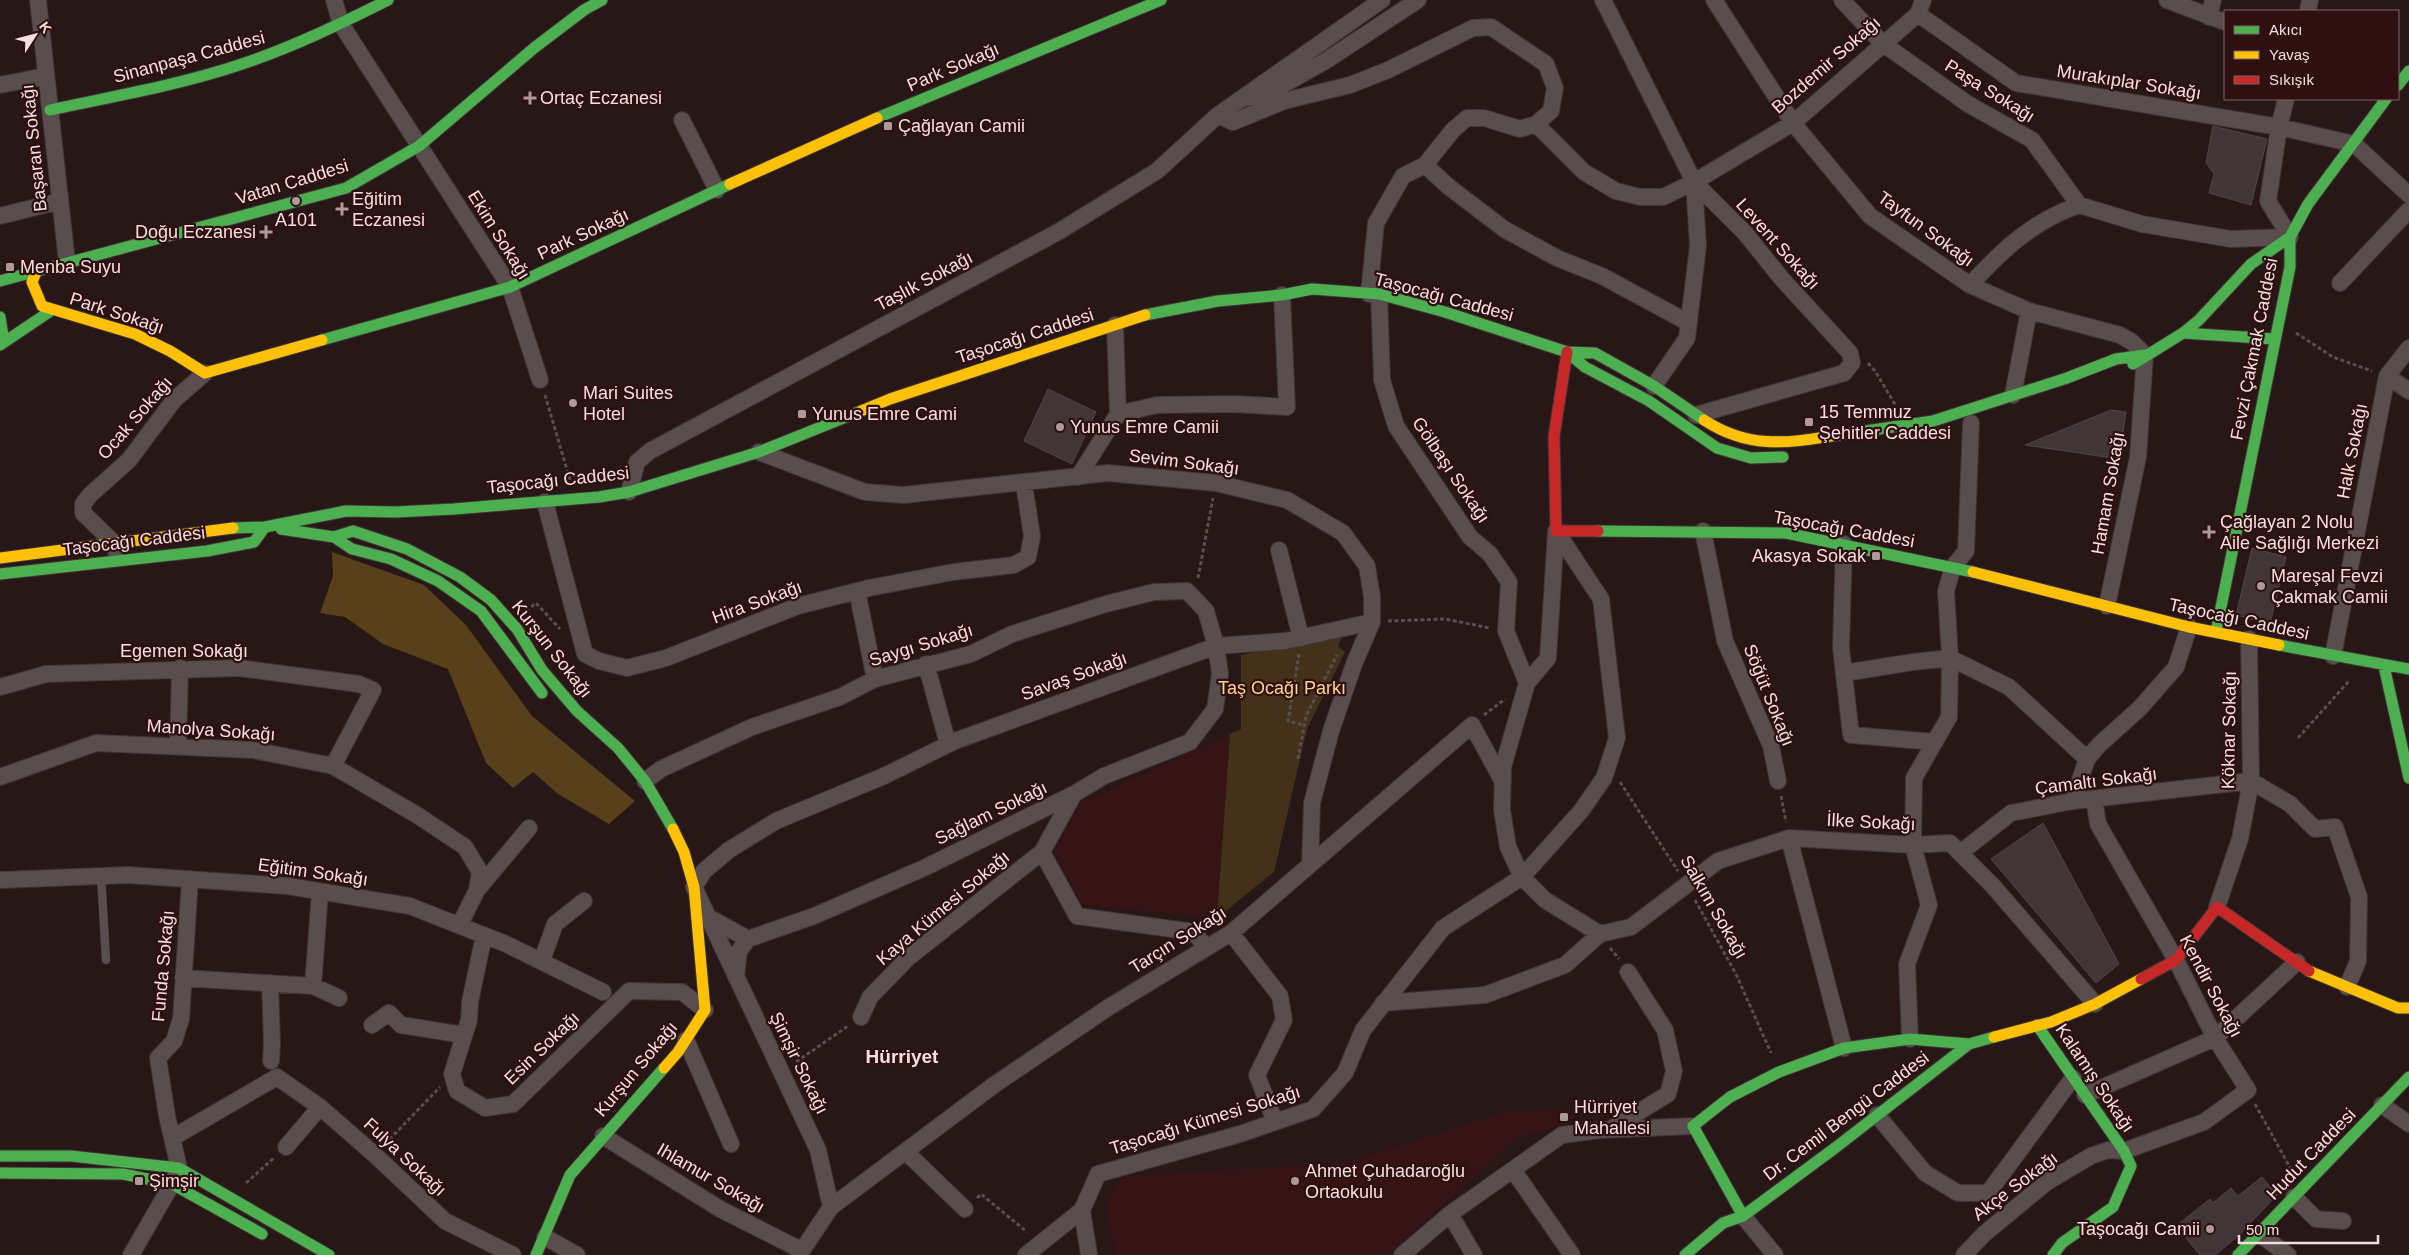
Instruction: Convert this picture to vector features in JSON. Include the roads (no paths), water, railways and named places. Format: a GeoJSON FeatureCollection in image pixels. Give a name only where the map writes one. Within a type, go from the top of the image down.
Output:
{"type":"FeatureCollection","features":[{"type":"Feature","properties":{"kind":"street","name":"Başaran Sokağı"},"geometry":{"type":"LineString","coordinates":[[38,0],[67,262]]}},
{"type":"Feature","properties":{"kind":"street","name":"Ekim Sokağı"},"geometry":{"type":"LineString","coordinates":[[334,0],[341,24],[510,286],[540,380]]}},
{"type":"Feature","properties":{"kind":"street","name":"Sinanpaşa Caddesi"},"geometry":{"type":"LineString","coordinates":[[50,110],[197,76],[266,56],[341,24],[388,0]]}},
{"type":"Feature","properties":{"kind":"street","name":"Vatan Caddesi"},"geometry":{"type":"LineString","coordinates":[[0,281],[346,188],[419,146],[534,48],[584,10],[602,0]]}},
{"type":"Feature","properties":{"kind":"street","name":"Park Sokağı"},"geometry":{"type":"LineString","coordinates":[[37,270],[32,282],[42,306],[150,339],[175,352],[205,373],[510,286],[834,136],[1161,0]]}},
{"type":"Feature","properties":{"kind":"street","name":"Taşlık Sokağı"},"geometry":{"type":"LineString","coordinates":[[629,492],[636,462],[650,451],[1058,232],[1157,171],[1218,115],[1382,0]]}},
{"type":"Feature","properties":{"kind":"street","name":"Taşlık Sokağı"},"geometry":{"type":"LineString","coordinates":[[1241,98],[1266,95],[1327,60],[1418,0]]}},
{"type":"Feature","properties":{"kind":"street","name":"Levent Sokağı"},"geometry":{"type":"LineString","coordinates":[[1603,0],[1694,182],[1745,233],[1782,279],[1838,337],[1850,353],[1852,363],[1844,373],[1696,414]]}},
{"type":"Feature","properties":{"kind":"street","name":"Tayfun Sokağı"},"geometry":{"type":"LineString","coordinates":[[1714,0],[1793,123],[1870,216],[1970,285],[2029,312],[2120,336],[2132,342],[2145,355]]}},
{"type":"Feature","properties":{"kind":"street","name":"Paşa Sokağı"},"geometry":{"type":"LineString","coordinates":[[1842,0],[1882,43],[1968,104],[2032,140],[2079,205]]}},
{"type":"Feature","properties":{"kind":"street"},"geometry":{"type":"LineString","coordinates":[[2167,0],[2224,22]]}},
{"type":"Feature","properties":{"kind":"street"},"geometry":{"type":"LineString","coordinates":[[2210,17],[2213,0]]}},
{"type":"Feature","properties":{"kind":"street","name":"Bozdemir Sokağı"},"geometry":{"type":"LineString","coordinates":[[1536,124],[1584,172],[1616,191],[1640,197],[1663,197],[1694,182],[1793,123],[1921,7]]}},
{"type":"Feature","properties":{"kind":"street","name":"Murakıplar Sokağı"},"geometry":{"type":"LineString","coordinates":[[1921,7],[2016,83],[2279,127],[2354,144]]}},
{"type":"Feature","properties":{"kind":"street"},"geometry":{"type":"LineString","coordinates":[[1218,115],[1234,122],[1284,101],[1350,85],[1396,66],[1473,28],[1492,27],[1546,64],[1555,88],[1551,111],[1536,124],[1520,129],[1484,118],[1467,118],[1453,130],[1425,165],[1449,187],[1504,229],[1557,258],[1602,276],[1689,324]]}},
{"type":"Feature","properties":{"kind":"street"},"geometry":{"type":"LineString","coordinates":[[2399,84],[2409,71]]}},
{"type":"Feature","properties":{"kind":"street"},"geometry":{"type":"LineString","coordinates":[[0,85],[46,76]]}},
{"type":"Feature","properties":{"kind":"street"},"geometry":{"type":"LineString","coordinates":[[2286,100],[2279,127],[2268,201],[2290,237]]}},
{"type":"Feature","properties":{"kind":"street","name":"Fevzi Çakmak Caddesi"},"geometry":{"type":"LineString","coordinates":[[2216,632],[2290,266],[2290,237],[2308,204],[2385,100]]}},
{"type":"Feature","properties":{"kind":"street"},"geometry":{"type":"LineString","coordinates":[[682,120],[717,190]]}},
{"type":"Feature","properties":{"kind":"street"},"geometry":{"type":"LineString","coordinates":[[2354,144],[2409,195]]}},
{"type":"Feature","properties":{"kind":"street","name":"Gölbaşı Sokağı"},"geometry":{"type":"LineString","coordinates":[[1425,165],[1403,176],[1376,223],[1374,294],[1382,380],[1396,426],[1470,537],[1490,554],[1509,582],[1506,631],[1527,683]]}},
{"type":"Feature","properties":{"kind":"street"},"geometry":{"type":"LineString","coordinates":[[1654,386],[1687,338],[1698,246],[1694,182]]}},
{"type":"Feature","properties":{"kind":"street"},"geometry":{"type":"LineString","coordinates":[[0,216],[60,201]]}},
{"type":"Feature","properties":{"kind":"street"},"geometry":{"type":"LineString","coordinates":[[1970,285],[2004,249],[2028,230],[2046,219],[2079,205],[2142,224],[2232,239],[2290,237]]}},
{"type":"Feature","properties":{"kind":"street"},"geometry":{"type":"LineString","coordinates":[[2340,283],[2409,210]]}},
{"type":"Feature","properties":{"kind":"street"},"geometry":{"type":"LineString","coordinates":[[2126,369],[2145,355],[2184,333],[2199,320],[2251,264],[2290,237]]}},
{"type":"Feature","properties":{"kind":"street","name":"Taşocağı Caddesi"},"geometry":{"type":"LineString","coordinates":[[0,558],[250,526],[265,527],[346,511],[396,512],[545,502],[629,492],[759,452],[890,399],[1140,316],[1218,300],[1282,295],[1312,289],[1374,294],[1445,312],[1567,352]]}},
{"type":"Feature","properties":{"kind":"street"},"geometry":{"type":"LineString","coordinates":[[1118,414],[1157,405],[1235,404],[1287,407],[1282,295]]}},
{"type":"Feature","properties":{"kind":"street"},"geometry":{"type":"LineString","coordinates":[[0,317],[2,344],[52,310]]}},
{"type":"Feature","properties":{"kind":"street"},"geometry":{"type":"LineString","coordinates":[[2013,395],[2029,312]]}},
{"type":"Feature","properties":{"kind":"street"},"geometry":{"type":"LineString","coordinates":[[1078,477],[1118,414],[1115,325]]}},
{"type":"Feature","properties":{"kind":"street"},"geometry":{"type":"LineString","coordinates":[[2184,333],[2275,339]]}},
{"type":"Feature","properties":{"kind":"street","name":"Halk Sokağı"},"geometry":{"type":"LineString","coordinates":[[2333,656],[2387,376],[2409,348]]}},
{"type":"Feature","properties":{"kind":"street"},"geometry":{"type":"LineString","coordinates":[[1567,352],[1595,353],[1654,386],[1723,432],[1756,442],[1796,440],[1933,421],[2116,359],[2145,355]]}},
{"type":"Feature","properties":{"kind":"street"},"geometry":{"type":"LineString","coordinates":[[1567,352],[1585,367],[1649,402],[1717,448],[1751,458],[1799,455]]}},
{"type":"Feature","properties":{"kind":"street"},"geometry":{"type":"LineString","coordinates":[[1383,1003],[1484,995],[1565,965],[1600,934],[1545,900],[1522,877],[1508,847],[1502,810],[1503,767],[1527,683],[1548,658],[1556,531],[1554,436],[1567,352]]}},
{"type":"Feature","properties":{"kind":"street","name":"Hamam Sokağı"},"geometry":{"type":"LineString","coordinates":[[2107,606],[2138,457],[2145,355]]}},
{"type":"Feature","properties":{"kind":"street","name":"Ocak Sokağı"},"geometry":{"type":"LineString","coordinates":[[115,544],[83,513],[83,504],[90,495],[129,460],[174,400],[205,373]]}},
{"type":"Feature","properties":{"kind":"street"},"geometry":{"type":"LineString","coordinates":[[2387,376],[2409,391]]}},
{"type":"Feature","properties":{"kind":"street"},"geometry":{"type":"LineString","coordinates":[[1927,1077],[1916,1052],[1907,964],[1929,905],[1913,845],[1914,778],[1949,717],[1950,658],[1946,591],[1953,567],[1966,551],[1971,423]]}},
{"type":"Feature","properties":{"kind":"street","name":"Sevim Sokağı"},"geometry":{"type":"LineString","coordinates":[[759,452],[865,492],[903,495],[1024,484],[1108,473],[1216,483],[1287,500],[1343,533],[1367,566],[1372,622],[1354,664],[1331,731],[1312,803],[1310,864]]}},
{"type":"Feature","properties":{"kind":"street","name":"Hira Sokağı"},"geometry":{"type":"LineString","coordinates":[[545,502],[585,654],[598,661],[627,668],[666,658],[798,606],[857,591],[953,572],[1014,564],[1028,557],[1032,536],[1024,484]]}},
{"type":"Feature","properties":{"kind":"street","name":"Taşocağı Caddesi"},"geometry":{"type":"LineString","coordinates":[[0,574],[207,551],[254,542],[265,527]]}},
{"type":"Feature","properties":{"kind":"street","name":"Kurşun Sokağı"},"geometry":{"type":"LineString","coordinates":[[265,527],[334,537],[352,549],[391,559],[438,581],[481,611],[548,701]]}},
{"type":"Feature","properties":{"kind":"street","name":"Kurşun Sokağı"},"geometry":{"type":"LineString","coordinates":[[334,537],[353,531],[407,549],[460,577],[491,600],[517,629],[542,670],[577,711],[618,748],[645,781],[663,809],[684,852],[694,888],[705,1010],[678,1052],[570,1174],[536,1255]]}},
{"type":"Feature","properties":{"kind":"street","name":"Taşocağı Caddesi"},"geometry":{"type":"LineString","coordinates":[[1556,531],[1786,532],[1953,567],[2188,627],[2366,663],[2409,668]]}},
{"type":"Feature","properties":{"kind":"street","name":"Taşocağı Kümesi Sokağı"},"geometry":{"type":"LineString","coordinates":[[1082,1210],[1098,1174],[1313,1109],[1345,1073],[1363,1030],[1443,928],[1522,877],[1581,812],[1604,778],[1617,738],[1601,600],[1556,531]]}},
{"type":"Feature","properties":{"kind":"street","name":"Söğüt Sokağı"},"geometry":{"type":"LineString","coordinates":[[1703,531],[1725,641],[1771,746],[1778,781]]}},
{"type":"Feature","properties":{"kind":"street"},"geometry":{"type":"LineString","coordinates":[[115,544],[117,561]]}},
{"type":"Feature","properties":{"kind":"street"},"geometry":{"type":"LineString","coordinates":[[1844,544],[1841,648],[1851,735],[1935,742]]}},
{"type":"Feature","properties":{"kind":"street"},"geometry":{"type":"LineString","coordinates":[[1279,550],[1301,638]]}},
{"type":"Feature","properties":{"kind":"street"},"geometry":{"type":"LineString","coordinates":[[857,591],[875,679]]}},
{"type":"Feature","properties":{"kind":"street","name":"Saygı Sokağı"},"geometry":{"type":"LineString","coordinates":[[645,781],[661,768],[752,727],[840,697],[875,679],[926,664],[971,654],[1012,634],[1046,621],[1154,592],[1187,591],[1206,611],[1216,646]]}},
{"type":"Feature","properties":{"kind":"street","name":"Savaş Sokağı"},"geometry":{"type":"LineString","coordinates":[[694,888],[704,871],[729,850],[776,821],[884,776],[948,744],[1216,646],[1301,638],[1372,622]]}},
{"type":"Feature","properties":{"kind":"street"},"geometry":{"type":"LineString","coordinates":[[2073,801],[2087,759],[2099,745],[2140,708],[2176,667],[2188,627]]}},
{"type":"Feature","properties":{"kind":"street","name":"Köknar Sokağı"},"geometry":{"type":"LineString","coordinates":[[2217,907],[2240,839],[2251,781],[2249,639]]}},
{"type":"Feature","properties":{"kind":"street","name":"Sağlam Sokağı"},"geometry":{"type":"LineString","coordinates":[[748,939],[814,916],[924,868],[1074,794],[1104,776],[1190,742],[1214,709],[1220,674],[1216,646]]}},
{"type":"Feature","properties":{"kind":"street"},"geometry":{"type":"LineString","coordinates":[[1844,673],[1950,658],[2009,686],[2087,759]]}},
{"type":"Feature","properties":{"kind":"street"},"geometry":{"type":"LineString","coordinates":[[926,664],[948,744]]}},
{"type":"Feature","properties":{"kind":"street"},"geometry":{"type":"LineString","coordinates":[[2384,666],[2409,778]]}},
{"type":"Feature","properties":{"kind":"street"},"geometry":{"type":"LineString","coordinates":[[178,746],[180,668]]}},
{"type":"Feature","properties":{"kind":"street","name":"Egemen Sokağı"},"geometry":{"type":"LineString","coordinates":[[0,687],[46,674],[180,668],[239,668],[359,684],[373,690],[333,766]]}},
{"type":"Feature","properties":{"kind":"street","name":"Tarçın Sokağı"},"geometry":{"type":"LineString","coordinates":[[832,1207],[994,1085],[1084,1024],[1231,933],[1472,725],[1503,782]]}},
{"type":"Feature","properties":{"kind":"street","name":"Manolya Sokağı"},"geometry":{"type":"LineString","coordinates":[[0,777],[96,743],[253,750],[333,766],[417,814],[465,847],[480,872],[477,890],[460,924]]}},
{"type":"Feature","properties":{"kind":"street","name":"Kurşun Sokağı"},"geometry":{"type":"LineString","coordinates":[[608,756],[645,781]]}},
{"type":"Feature","properties":{"kind":"street"},"geometry":{"type":"LineString","coordinates":[[2251,781],[2290,804],[2315,828],[2335,827],[2359,897],[2358,961],[2347,987]]}},
{"type":"Feature","properties":{"kind":"street","name":"Çamaltı Sokağı"},"geometry":{"type":"LineString","coordinates":[[1960,853],[2011,813],[2073,801],[2251,781]]}},
{"type":"Feature","properties":{"kind":"street"},"geometry":{"type":"LineString","coordinates":[[1074,794],[1042,852],[1077,916],[1194,932],[1206,948]]}},
{"type":"Feature","properties":{"kind":"street","name":"Kendir Sokağı"},"geometry":{"type":"LineString","coordinates":[[2094,799],[2098,824],[2176,960],[2215,1038],[2248,1090]]}},
{"type":"Feature","properties":{"kind":"street"},"geometry":{"type":"LineString","coordinates":[[477,890],[529,828]]}},
{"type":"Feature","properties":{"kind":"street"},"geometry":{"type":"LineString","coordinates":[[1789,838],[1844,1048]]}},
{"type":"Feature","properties":{"kind":"street","name":"İlke Sokağı"},"geometry":{"type":"LineString","coordinates":[[1600,934],[1631,927],[1686,883],[1718,861],[1789,838],[1913,845],[1950,843],[1993,886],[2095,1004]]}},
{"type":"Feature","properties":{"kind":"street","name":"Kaya Kümesi Sokağı"},"geometry":{"type":"LineString","coordinates":[[861,1018],[870,997],[908,958],[1042,852]]}},
{"type":"Feature","properties":{"kind":"street","name":"Eğitim Sokağı"},"geometry":{"type":"LineString","coordinates":[[0,880],[101,875],[190,879],[287,886],[410,906],[460,924],[542,960],[603,992]]}},
{"type":"Feature","properties":{"kind":"street","name":"Funda Sokağı"},"geometry":{"type":"LineString","coordinates":[[179,1168],[167,1116],[158,1058],[174,1041],[180,1019],[190,879]]}},
{"type":"Feature","properties":{"kind":"street","name":"Şimşir Sokağı"},"geometry":{"type":"LineString","coordinates":[[694,888],[818,1150],[832,1207]]}},
{"type":"Feature","properties":{"kind":"street"},"geometry":{"type":"LineString","coordinates":[[312,986],[320,892]]}},
{"type":"Feature","properties":{"kind":"street"},"geometry":{"type":"LineString","coordinates":[[542,960],[556,924],[584,901]]}},
{"type":"Feature","properties":{"kind":"street"},"geometry":{"type":"LineString","coordinates":[[1402,1255],[1450,1214],[1562,1135],[1609,1130],[1693,1126],[1730,1097],[1779,1072],[1844,1048],[1916,1052],[1970,1044],[2051,1022],[2095,1004],[2176,960],[2217,907],[2314,975],[2398,1008],[2409,1008]]}},
{"type":"Feature","properties":{"kind":"street"},"geometry":{"type":"LineString","coordinates":[[708,917],[748,939],[739,951],[736,977]]}},
{"type":"Feature","properties":{"kind":"street"},"geometry":{"type":"LineString","coordinates":[[1231,933],[1280,996],[1284,1020],[1257,1075],[1275,1122]]}},
{"type":"Feature","properties":{"kind":"street"},"geometry":{"type":"LineString","coordinates":[[372,1025],[389,1013],[401,1025],[464,1036],[484,935]]}},
{"type":"Feature","properties":{"kind":"street"},"geometry":{"type":"LineString","coordinates":[[2084,1095],[2215,1038],[2297,962]]}},
{"type":"Feature","properties":{"kind":"street"},"geometry":{"type":"LineString","coordinates":[[1609,1130],[1668,1094],[1674,1071],[1666,1030],[1628,972]]}},
{"type":"Feature","properties":{"kind":"street"},"geometry":{"type":"LineString","coordinates":[[183,978],[312,986],[339,998]]}},
{"type":"Feature","properties":{"kind":"street"},"geometry":{"type":"LineString","coordinates":[[270,983],[271,1061]]}},
{"type":"Feature","properties":{"kind":"street","name":"Esin Sokağı"},"geometry":{"type":"LineString","coordinates":[[464,1036],[452,1074],[457,1091],[485,1108],[513,1104],[629,991],[682,992],[705,1010]]}},
{"type":"Feature","properties":{"kind":"street","name":"Kalamış Sokağı"},"geometry":{"type":"LineString","coordinates":[[2037,1025],[2124,1151]]}},
{"type":"Feature","properties":{"kind":"street"},"geometry":{"type":"LineString","coordinates":[[686,1040],[731,1144]]}},
{"type":"Feature","properties":{"kind":"street","name":"Dr. Cemil Bengü Caddesi"},"geometry":{"type":"LineString","coordinates":[[1685,1255],[1723,1223],[1743,1216],[1970,1044]]}},
{"type":"Feature","properties":{"kind":"street","name":"Fulya Sokağı"},"geometry":{"type":"LineString","coordinates":[[172,1138],[277,1077],[320,1107],[375,1155],[445,1221],[513,1255]]}},
{"type":"Feature","properties":{"kind":"street","name":"Hudut Caddesi"},"geometry":{"type":"LineString","coordinates":[[2238,1255],[2409,1077]]}},
{"type":"Feature","properties":{"kind":"street"},"geometry":{"type":"LineString","coordinates":[[1877,1116],[1925,1173],[1958,1193],[1988,1193],[2073,1078]]}},
{"type":"Feature","properties":{"kind":"street","name":"Akçe Sokağı"},"geometry":{"type":"LineString","coordinates":[[1964,1255],[1984,1234],[2047,1182],[2091,1156],[2108,1150],[2124,1151],[2204,1122],[2248,1090]]}},
{"type":"Feature","properties":{"kind":"street"},"geometry":{"type":"LineString","coordinates":[[2382,1105],[2409,1124]]}},
{"type":"Feature","properties":{"kind":"street"},"geometry":{"type":"LineString","coordinates":[[286,1147],[320,1107]]}},
{"type":"Feature","properties":{"kind":"street"},"geometry":{"type":"LineString","coordinates":[[1693,1126],[1743,1216],[1775,1255]]}},
{"type":"Feature","properties":{"kind":"street","name":"Ihlamur Sokağı"},"geometry":{"type":"LineString","coordinates":[[603,1136],[720,1209],[800,1253]]}},
{"type":"Feature","properties":{"kind":"street"},"geometry":{"type":"LineString","coordinates":[[2053,1255],[2062,1243],[2113,1207],[2131,1166],[2124,1151]]}},
{"type":"Feature","properties":{"kind":"street"},"geometry":{"type":"LineString","coordinates":[[906,1152],[966,1208]]}},
{"type":"Feature","properties":{"kind":"street"},"geometry":{"type":"LineString","coordinates":[[0,1156],[71,1156],[179,1168],[329,1255]]}},
{"type":"Feature","properties":{"kind":"street"},"geometry":{"type":"LineString","coordinates":[[131,1255],[172,1184],[179,1168]]}},
{"type":"Feature","properties":{"kind":"street"},"geometry":{"type":"LineString","coordinates":[[1513,1170],[1572,1255]]}},
{"type":"Feature","properties":{"kind":"street"},"geometry":{"type":"LineString","coordinates":[[0,1173],[124,1174],[172,1184],[272,1240]]}},
{"type":"Feature","properties":{"kind":"street"},"geometry":{"type":"LineString","coordinates":[[2298,1193],[2316,1219],[2343,1221]]}},
{"type":"Feature","properties":{"kind":"street"},"geometry":{"type":"LineString","coordinates":[[800,1253],[832,1207]]}},
{"type":"Feature","properties":{"kind":"street"},"geometry":{"type":"LineString","coordinates":[[1026,1255],[1082,1210],[1089,1255]]}},
{"type":"Feature","properties":{"kind":"street"},"geometry":{"type":"LineString","coordinates":[[1450,1214],[1474,1255]]}},
{"type":"Feature","properties":{"kind":"street","name":"Dr. Cemil Bengü Caddesi"},"geometry":{"type":"LineString","coordinates":[[1731,1234],[1743,1216]]}},
{"type":"Feature","properties":{"kind":"street"},"geometry":{"type":"LineString","coordinates":[[2258,1233],[2288,1255]]}},
{"type":"Feature","properties":{"kind":"street"},"geometry":{"type":"LineString","coordinates":[[544,1237],[577,1255]]}},
{"type":"Feature","properties":{"kind":"lane"},"geometry":{"type":"LineString","coordinates":[[101,875],[106,960]]}},
{"type":"Feature","properties":{"kind":"place","name":"Ortaç Eczanesi"},"geometry":{"type":"Point","coordinates":[530,98]}},
{"type":"Feature","properties":{"kind":"place","name":"Çağlayan Camii"},"geometry":{"type":"Point","coordinates":[888,126]}},
{"type":"Feature","properties":{"kind":"place","name":"A101"},"geometry":{"type":"Point","coordinates":[296,201]}},
{"type":"Feature","properties":{"kind":"place","name":"Eğitim Eczanesi"},"geometry":{"type":"Point","coordinates":[342,209]}},
{"type":"Feature","properties":{"kind":"place","name":"Doğu Eczanesi"},"geometry":{"type":"Point","coordinates":[266,232]}},
{"type":"Feature","properties":{"kind":"place","name":"Menba Suyu"},"geometry":{"type":"Point","coordinates":[10,267]}},
{"type":"Feature","properties":{"kind":"place","name":"Mari Suites Hotel"},"geometry":{"type":"Point","coordinates":[573,403]}},
{"type":"Feature","properties":{"kind":"place","name":"Yunus Emre Cami"},"geometry":{"type":"Point","coordinates":[802,414]}},
{"type":"Feature","properties":{"kind":"place","name":"15 Temmuz Şehitler Caddesi"},"geometry":{"type":"Point","coordinates":[1809,422]}},
{"type":"Feature","properties":{"kind":"place","name":"Yunus Emre Camii"},"geometry":{"type":"Point","coordinates":[1060,427]}},
{"type":"Feature","properties":{"kind":"place","name":"Çağlayan 2 Nolu Aile Sağlığı Merkezi"},"geometry":{"type":"Point","coordinates":[2209,532]}},
{"type":"Feature","properties":{"kind":"place","name":"Akasya Sokak"},"geometry":{"type":"Point","coordinates":[1876,556]}},
{"type":"Feature","properties":{"kind":"place","name":"Mareşal Fevzi Çakmak Camii"},"geometry":{"type":"Point","coordinates":[2261,586]}},
{"type":"Feature","properties":{"kind":"place","name":"Hürriyet Mahallesi"},"geometry":{"type":"Point","coordinates":[1564,1117]}},
{"type":"Feature","properties":{"kind":"place","name":"Şimşir"},"geometry":{"type":"Point","coordinates":[139,1181]}},
{"type":"Feature","properties":{"kind":"place","name":"Ahmet Çuhadaroğlu Ortaokulu"},"geometry":{"type":"Point","coordinates":[1295,1181]}},
{"type":"Feature","properties":{"kind":"place","name":"Taşocağı Camii"},"geometry":{"type":"Point","coordinates":[2210,1229]}},
{"type":"Feature","properties":{"kind":"district","name":"Hürriyet"},"geometry":{"type":"Point","coordinates":[902,1056]}},
{"type":"Feature","properties":{"kind":"park label","name":"Taş Ocağı Parkı"},"geometry":{"type":"Point","coordinates":[1282,688]}}]}
